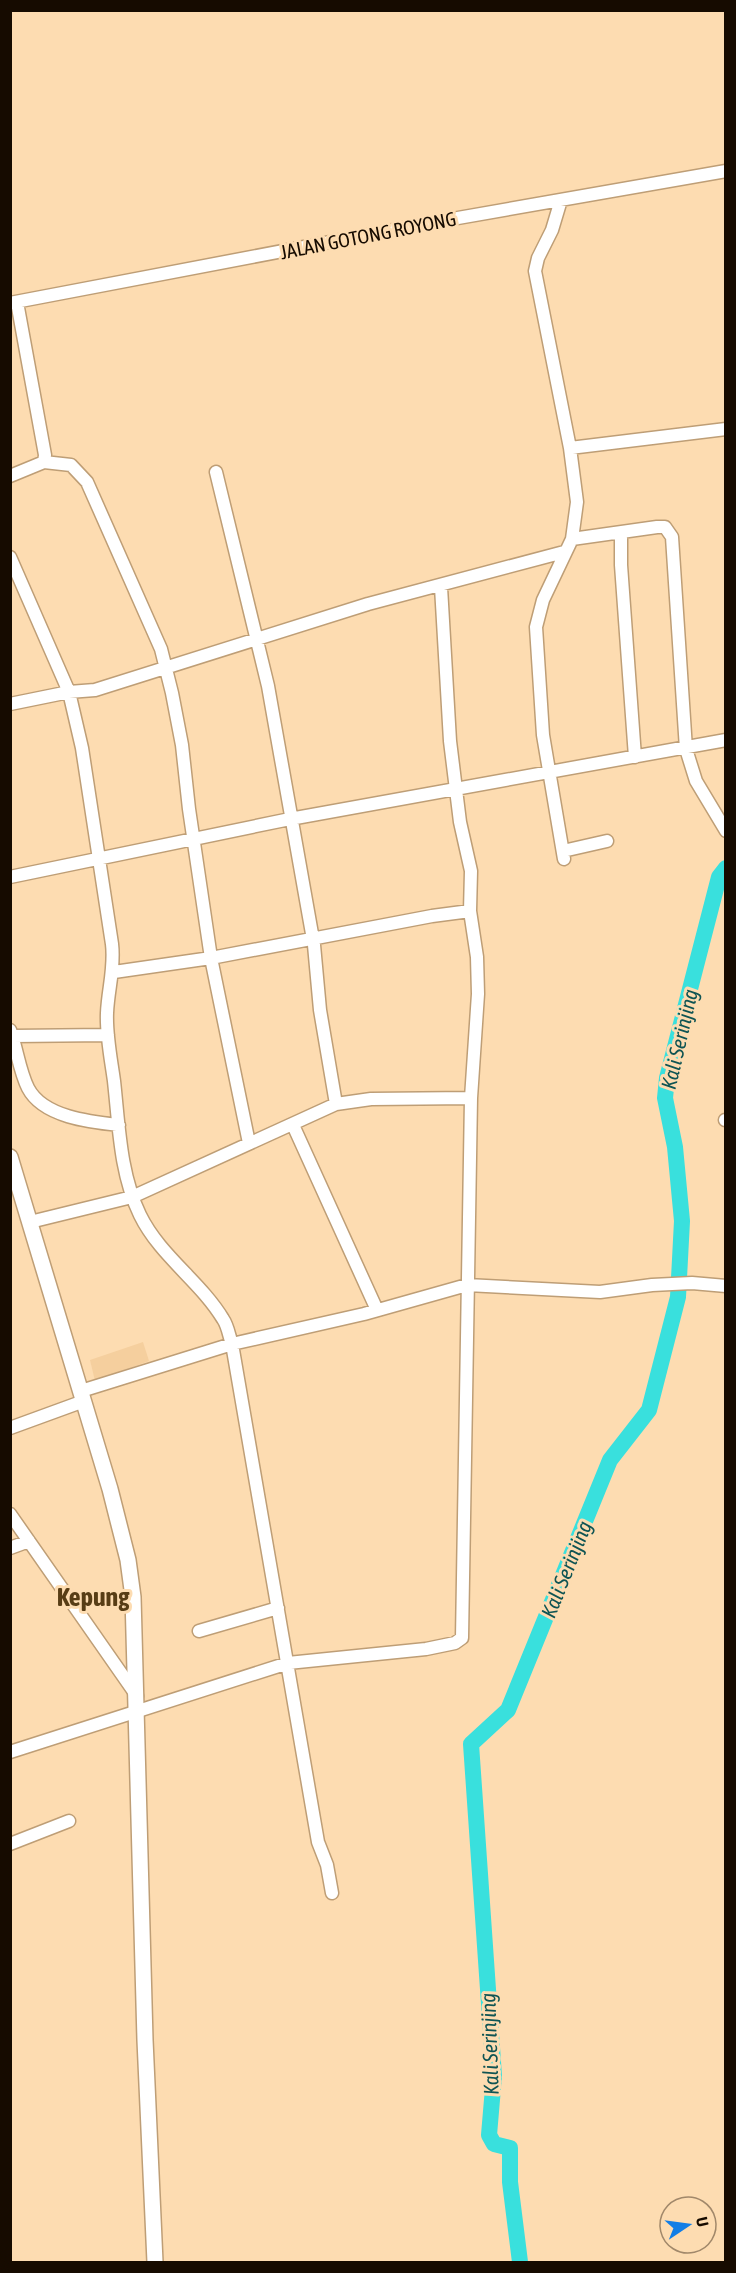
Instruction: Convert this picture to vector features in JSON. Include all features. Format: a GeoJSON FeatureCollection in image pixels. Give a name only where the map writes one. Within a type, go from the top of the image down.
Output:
{"type":"FeatureCollection","features":[{"type":"Feature","properties":{"kind":"main road"},"geometry":{"type":"LineString","coordinates":[[10,1157],[82,1396],[128,1560],[134,1597],[146,2052],[155,2262]]}},
{"type":"Feature","properties":{"kind":"street","name":"JALAN GOTONG ROYONG"},"geometry":{"type":"LineString","coordinates":[[14,302],[726,171]]}},
{"type":"Feature","properties":{"kind":"street"},"geometry":{"type":"LineString","coordinates":[[561,200],[552,230],[538,258],[535,271],[570,448],[577,502],[572,539],[543,600],[536,627],[543,735],[564,855],[607,841]]}},
{"type":"Feature","properties":{"kind":"street"},"geometry":{"type":"LineString","coordinates":[[14,302],[44,462]]}},
{"type":"Feature","properties":{"kind":"street"},"geometry":{"type":"LineString","coordinates":[[570,448],[726,429]]}},
{"type":"Feature","properties":{"kind":"street"},"geometry":{"type":"LineString","coordinates":[[10,476],[44,462],[71,465],[87,482],[161,649],[182,745],[193,842],[211,958],[249,1143]]}},
{"type":"Feature","properties":{"kind":"street"},"geometry":{"type":"LineString","coordinates":[[216,472],[257,640],[313,939],[326,1056],[336,1104]]}},
{"type":"Feature","properties":{"kind":"street"},"geometry":{"type":"LineString","coordinates":[[572,539],[664,527],[672,537],[686,749],[696,781],[726,831]]}},
{"type":"Feature","properties":{"kind":"street"},"geometry":{"type":"LineString","coordinates":[[621,533],[621,565],[635,757]]}},
{"type":"Feature","properties":{"kind":"street"},"geometry":{"type":"LineString","coordinates":[[10,704],[69,692],[94,690],[368,604],[441,587],[564,552]]}},
{"type":"Feature","properties":{"kind":"street"},"geometry":{"type":"LineString","coordinates":[[10,557],[69,692],[82,748],[112,944],[114,972],[107,1013],[108,1035],[124,1167],[132,1197],[156,1241],[225,1321],[226,1346],[272,1608],[318,1842],[327,1865],[332,1893]]}},
{"type":"Feature","properties":{"kind":"street"},"geometry":{"type":"LineString","coordinates":[[10,1752],[137,1703],[284,1664],[426,1649],[455,1643],[462,1638],[475,1285],[471,1098],[478,994],[477,957],[470,911],[471,870],[455,790],[446,692],[441,587]]}},
{"type":"Feature","properties":{"kind":"street"},"geometry":{"type":"LineString","coordinates":[[10,878],[193,842],[290,819],[550,774],[726,740]]}},
{"type":"Feature","properties":{"kind":"street"},"geometry":{"type":"LineString","coordinates":[[114,972],[211,958],[432,916],[470,911]]}},
{"type":"Feature","properties":{"kind":"street"},"geometry":{"type":"LineString","coordinates":[[108,1035],[12,1033],[28,1088],[38,1101],[53,1110],[81,1119],[119,1125]]}},
{"type":"Feature","properties":{"kind":"street"},"geometry":{"type":"LineString","coordinates":[[30,1222],[132,1197],[336,1104],[371,1099],[471,1098]]}},
{"type":"Feature","properties":{"kind":"street"},"geometry":{"type":"LineString","coordinates":[[292,1125],[377,1310]]}},
{"type":"Feature","properties":{"kind":"street"},"geometry":{"type":"LineString","coordinates":[[10,1428],[82,1396],[226,1346],[475,1285],[600,1292],[652,1285],[692,1283],[726,1286]]}},
{"type":"Feature","properties":{"kind":"street"},"geometry":{"type":"LineString","coordinates":[[10,1514],[137,1703]]}},
{"type":"Feature","properties":{"kind":"street"},"geometry":{"type":"LineString","coordinates":[[10,1548],[29,1540]]}},
{"type":"Feature","properties":{"kind":"street"},"geometry":{"type":"LineString","coordinates":[[199,1631],[272,1608]]}},
{"type":"Feature","properties":{"kind":"street"},"geometry":{"type":"LineString","coordinates":[[10,1844],[69,1821]]}},
{"type":"Feature","properties":{"kind":"shaded area"},"geometry":{"type":"Polygon","coordinates":[[[143,1342],[149,1361],[95,1381],[90,1360],[143,1342]]]}},
{"type":"Feature","properties":{"kind":"waterway","name":"Kali Serinjing"},"geometry":{"type":"LineString","coordinates":[[520,2262],[510,2182],[510,2148],[494,2144],[489,2135],[494,2076],[471,1744],[508,1710],[610,1460],[649,1410],[678,1297],[682,1221],[675,1147],[665,1098],[667,1078],[719,877],[726,868]]}},
{"type":"Feature","properties":{"kind":"district","name":"Kepung"},"geometry":{"type":"Point","coordinates":[93,1597]}}]}
